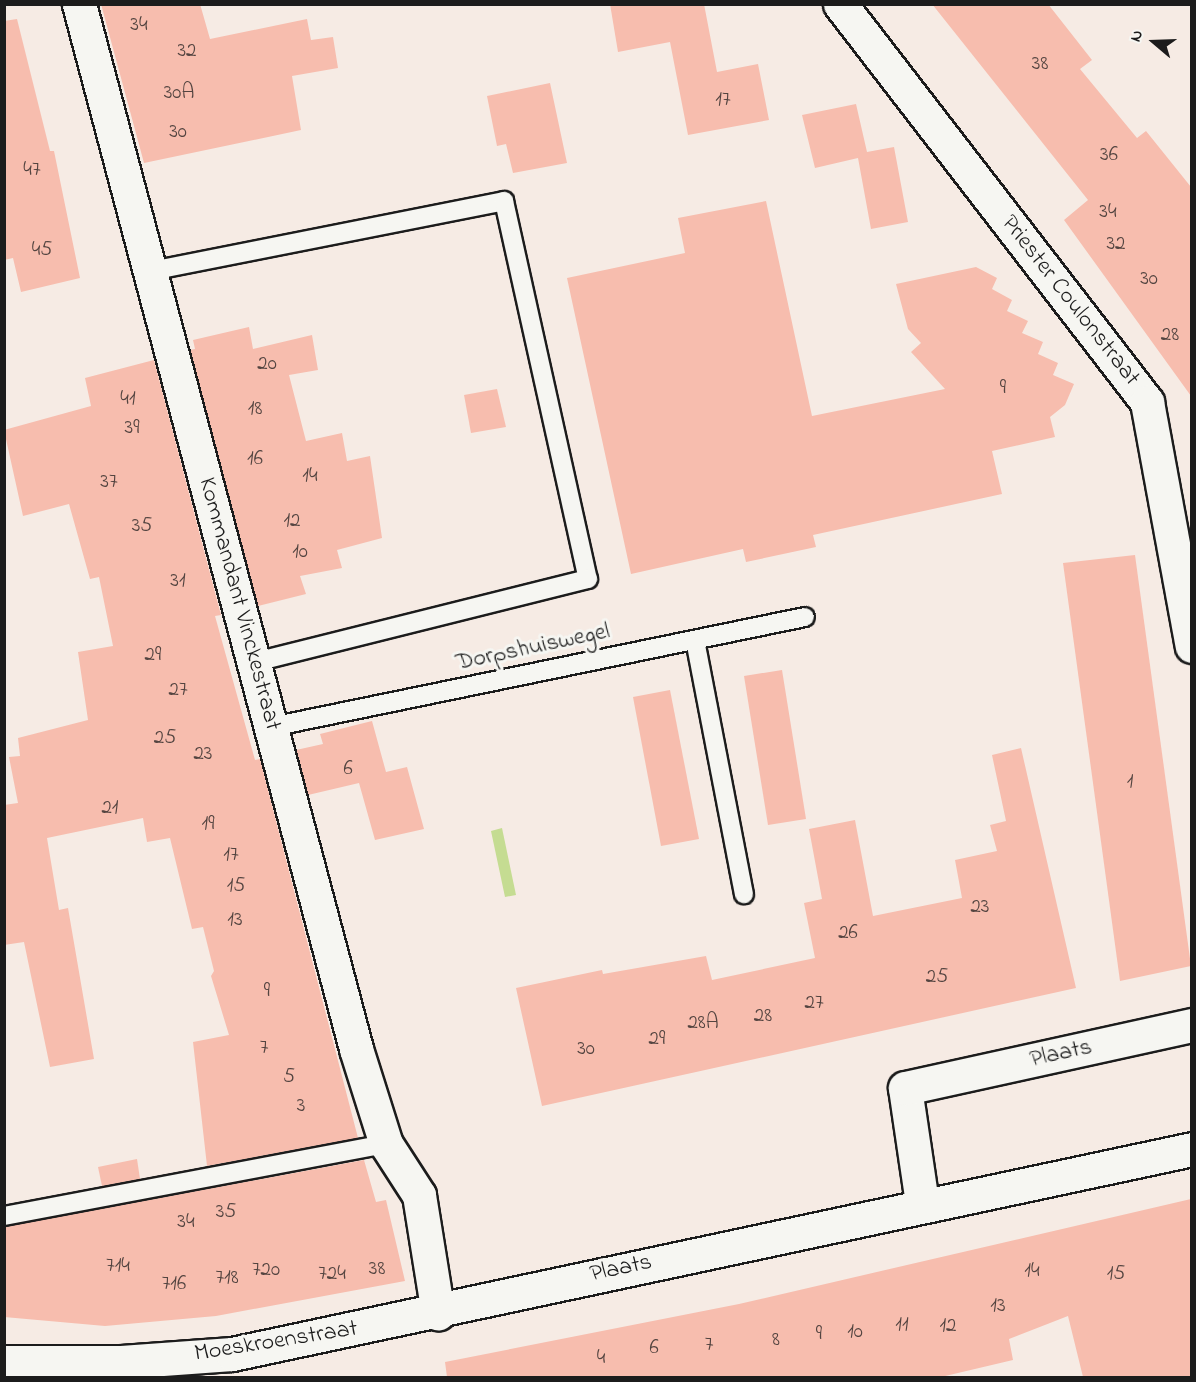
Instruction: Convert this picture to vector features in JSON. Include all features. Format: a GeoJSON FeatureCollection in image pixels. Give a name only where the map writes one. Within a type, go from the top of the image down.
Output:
{"type":"FeatureCollection","features":[{"type":"Feature","properties":{"kind":"street","name":"Kommandant Vinckestraat"},"geometry":{"type":"LineString","coordinates":[[79,4],[271,727],[386,1144],[419,1195],[438,1313]]}},
{"type":"Feature","properties":{"kind":"street","name":"Priester Coulonstraat"},"geometry":{"type":"LineString","coordinates":[[840,4],[1148,402],[1191,646]]}},
{"type":"Feature","properties":{"kind":"street","name":"Plaats"},"geometry":{"type":"LineString","coordinates":[[922,1203],[904,1088],[1191,1025]]}},
{"type":"Feature","properties":{"kind":"street","name":"Plaats"},"geometry":{"type":"LineString","coordinates":[[438,1313],[528,1288],[922,1203],[1191,1149]]}},
{"type":"Feature","properties":{"kind":"street","name":"Moeskroenstraat"},"geometry":{"type":"LineString","coordinates":[[4,1362],[121,1362],[232,1353],[438,1313]]}},
{"type":"Feature","properties":{"kind":"lane"},"geometry":{"type":"LineString","coordinates":[[151,271],[504,201],[588,579],[254,662]]}},
{"type":"Feature","properties":{"kind":"lane","name":"Dorpshuiswegel"},"geometry":{"type":"LineString","coordinates":[[271,727],[805,617]]}},
{"type":"Feature","properties":{"kind":"lane"},"geometry":{"type":"LineString","coordinates":[[695,640],[744,894]]}},
{"type":"Feature","properties":{"kind":"lane"},"geometry":{"type":"LineString","coordinates":[[4,1216],[386,1144]]}},
{"type":"Feature","properties":{"kind":"green space"},"geometry":{"type":"Polygon","coordinates":[[[502,828],[516,895],[505,897],[491,831],[502,828]]]}},
{"type":"Feature","properties":{"kind":"building"},"geometry":{"type":"Polygon","coordinates":[[[101,4],[200,4],[210,39],[307,19],[311,40],[333,37],[338,68],[292,76],[301,130],[144,163],[101,4]]]}},
{"type":"Feature","properties":{"kind":"building"},"geometry":{"type":"Polygon","coordinates":[[[610,4],[704,4],[717,72],[758,64],[769,120],[688,135],[670,42],[618,52],[610,4]]]}},
{"type":"Feature","properties":{"kind":"building"},"geometry":{"type":"Polygon","coordinates":[[[932,4],[1048,4],[1092,60],[1080,69],[1137,138],[1146,131],[1191,187],[1191,396],[1064,220],[1088,200],[932,4]]]}},
{"type":"Feature","properties":{"kind":"building"},"geometry":{"type":"Polygon","coordinates":[[[17,19],[50,151],[54,151],[80,278],[21,292],[13,258],[4,260],[4,21],[17,19]]]}},
{"type":"Feature","properties":{"kind":"building"},"geometry":{"type":"Polygon","coordinates":[[[550,83],[567,163],[513,173],[506,144],[497,146],[487,96],[550,83]]]}},
{"type":"Feature","properties":{"kind":"building"},"geometry":{"type":"Polygon","coordinates":[[[856,104],[867,152],[894,147],[908,222],[871,229],[858,158],[815,168],[802,115],[856,104]]]}},
{"type":"Feature","properties":{"kind":"building"},"geometry":{"type":"Polygon","coordinates":[[[766,201],[812,416],[945,389],[911,352],[921,343],[908,329],[896,284],[976,267],[997,278],[992,289],[1012,300],[1007,311],[1028,321],[1022,333],[1043,342],[1038,354],[1058,363],[1053,375],[1074,384],[1065,405],[1050,417],[1055,437],[992,451],[1002,494],[813,535],[816,547],[746,562],[743,549],[631,574],[567,278],[685,253],[678,218],[766,201]]]}},
{"type":"Feature","properties":{"kind":"building"},"geometry":{"type":"Polygon","coordinates":[[[249,327],[253,349],[312,335],[318,370],[289,375],[306,441],[342,433],[347,461],[370,456],[382,538],[337,550],[342,568],[300,576],[306,594],[258,606],[190,350],[195,349],[193,340],[249,327]]]}},
{"type":"Feature","properties":{"kind":"building"},"geometry":{"type":"Polygon","coordinates":[[[154,360],[221,615],[215,616],[255,760],[260,759],[358,1138],[207,1166],[193,1042],[229,1035],[211,976],[214,971],[203,927],[192,929],[170,838],[147,842],[143,818],[47,838],[59,910],[68,908],[94,1059],[50,1067],[24,942],[4,945],[4,805],[18,803],[9,757],[20,756],[18,738],[88,720],[78,652],[113,646],[99,577],[90,579],[69,504],[23,516],[4,430],[91,406],[85,378],[154,360]]]}},
{"type":"Feature","properties":{"kind":"building"},"geometry":{"type":"Polygon","coordinates":[[[497,389],[506,427],[471,433],[464,395],[497,389]]]}},
{"type":"Feature","properties":{"kind":"building"},"geometry":{"type":"Polygon","coordinates":[[[1135,555],[1191,966],[1120,981],[1063,563],[1135,555]]]}},
{"type":"Feature","properties":{"kind":"building"},"geometry":{"type":"Polygon","coordinates":[[[782,670],[806,819],[768,825],[744,676],[782,670]]]}},
{"type":"Feature","properties":{"kind":"building"},"geometry":{"type":"Polygon","coordinates":[[[670,690],[699,839],[661,846],[633,697],[670,690]]]}},
{"type":"Feature","properties":{"kind":"building"},"geometry":{"type":"Polygon","coordinates":[[[372,721],[386,772],[407,767],[424,829],[375,840],[359,783],[308,795],[296,750],[323,744],[320,734],[372,721]]]}},
{"type":"Feature","properties":{"kind":"building"},"geometry":{"type":"Polygon","coordinates":[[[1021,748],[1076,988],[542,1106],[516,988],[602,970],[603,974],[706,956],[712,980],[815,958],[804,903],[822,899],[809,829],[855,820],[873,916],[962,898],[955,860],[997,851],[990,825],[1006,821],[992,755],[1021,748]]]}},
{"type":"Feature","properties":{"kind":"building"},"geometry":{"type":"Polygon","coordinates":[[[137,1159],[140,1179],[102,1186],[98,1167],[137,1159]]]}},
{"type":"Feature","properties":{"kind":"building"},"geometry":{"type":"Polygon","coordinates":[[[364,1160],[376,1202],[386,1200],[405,1281],[216,1316],[105,1326],[4,1317],[4,1227],[364,1160]]]}},
{"type":"Feature","properties":{"kind":"building"},"geometry":{"type":"Polygon","coordinates":[[[1191,1199],[1191,1377],[1083,1377],[1068,1316],[1009,1339],[1013,1360],[941,1377],[447,1377],[445,1362],[739,1304],[1191,1199]]]}}]}
